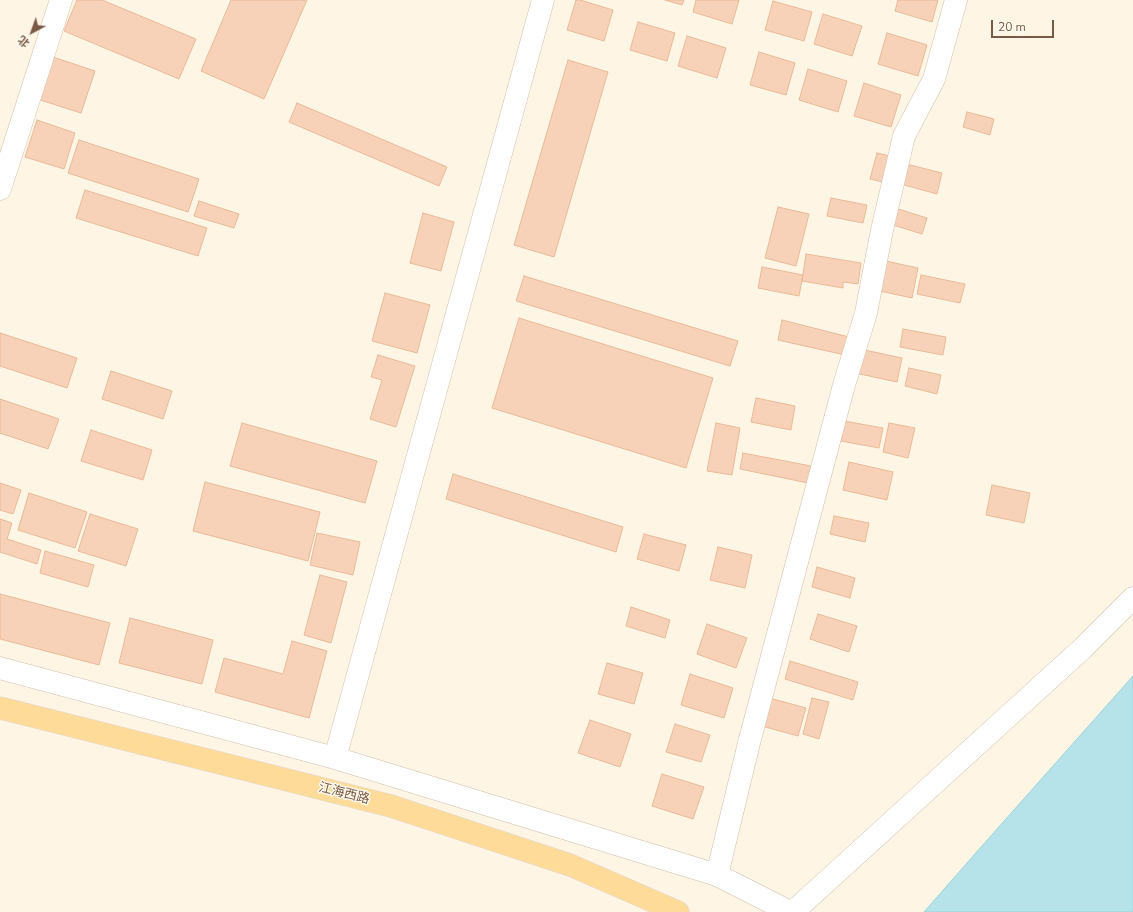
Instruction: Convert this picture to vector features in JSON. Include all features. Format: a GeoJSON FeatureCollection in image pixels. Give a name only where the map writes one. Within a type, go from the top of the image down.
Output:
{"type":"FeatureCollection","features":[{"type":"Feature","properties":{"kind":"main road","name":"江海西路"},"geometry":{"type":"LineString","coordinates":[[0,708],[391,806],[570,865],[678,912]]}},
{"type":"Feature","properties":{"kind":"street"},"geometry":{"type":"LineString","coordinates":[[0,189],[61,0]]}},
{"type":"Feature","properties":{"kind":"street"},"geometry":{"type":"LineString","coordinates":[[335,758],[543,0]]}},
{"type":"Feature","properties":{"kind":"street"},"geometry":{"type":"LineString","coordinates":[[717,875],[749,743],[840,400],[866,313],[882,230],[904,136],[934,79],[956,0]]}},
{"type":"Feature","properties":{"kind":"street"},"geometry":{"type":"LineString","coordinates":[[793,912],[1083,648],[1133,598]]}},
{"type":"Feature","properties":{"kind":"street"},"geometry":{"type":"LineString","coordinates":[[0,668],[335,758],[717,875],[790,912]]}},
{"type":"Feature","properties":{"kind":"water"},"geometry":{"type":"Polygon","coordinates":[[[1133,676],[1133,912],[924,912],[989,838],[1133,676]]]}},
{"type":"Feature","properties":{"kind":"building"},"geometry":{"type":"Polygon","coordinates":[[[77,0],[102,0],[196,39],[179,79],[64,31],[77,0]]]}},
{"type":"Feature","properties":{"kind":"building"},"geometry":{"type":"Polygon","coordinates":[[[231,0],[307,0],[264,99],[201,71],[231,0]]]}},
{"type":"Feature","properties":{"kind":"building"},"geometry":{"type":"Polygon","coordinates":[[[576,0],[613,10],[604,41],[567,30],[576,0]]]}},
{"type":"Feature","properties":{"kind":"building"},"geometry":{"type":"Polygon","coordinates":[[[665,0],[684,0],[682,5],[665,0]]]}},
{"type":"Feature","properties":{"kind":"building"},"geometry":{"type":"Polygon","coordinates":[[[696,0],[739,0],[732,24],[693,12],[696,0]]]}},
{"type":"Feature","properties":{"kind":"building"},"geometry":{"type":"Polygon","coordinates":[[[898,0],[938,0],[932,22],[895,11],[898,0]]]}},
{"type":"Feature","properties":{"kind":"building"},"geometry":{"type":"Polygon","coordinates":[[[773,1],[812,12],[804,41],[765,30],[773,1]]]}},
{"type":"Feature","properties":{"kind":"building"},"geometry":{"type":"Polygon","coordinates":[[[823,14],[862,26],[852,56],[814,44],[823,14]]]}},
{"type":"Feature","properties":{"kind":"building"},"geometry":{"type":"Polygon","coordinates":[[[638,22],[675,33],[667,61],[630,50],[638,22]]]}},
{"type":"Feature","properties":{"kind":"building"},"geometry":{"type":"Polygon","coordinates":[[[887,33],[927,45],[918,76],[878,64],[887,33]]]}},
{"type":"Feature","properties":{"kind":"building"},"geometry":{"type":"Polygon","coordinates":[[[687,36],[726,48],[717,78],[678,66],[687,36]]]}},
{"type":"Feature","properties":{"kind":"building"},"geometry":{"type":"Polygon","coordinates":[[[759,52],[795,63],[786,95],[750,85],[759,52]]]}},
{"type":"Feature","properties":{"kind":"building"},"geometry":{"type":"Polygon","coordinates":[[[50,56],[95,71],[81,113],[37,99],[50,56]]]}},
{"type":"Feature","properties":{"kind":"building"},"geometry":{"type":"Polygon","coordinates":[[[568,60],[608,72],[554,257],[514,245],[568,60]]]}},
{"type":"Feature","properties":{"kind":"building"},"geometry":{"type":"Polygon","coordinates":[[[808,69],[847,81],[838,112],[799,100],[808,69]]]}},
{"type":"Feature","properties":{"kind":"building"},"geometry":{"type":"Polygon","coordinates":[[[864,83],[901,95],[891,127],[854,116],[864,83]]]}},
{"type":"Feature","properties":{"kind":"building"},"geometry":{"type":"Polygon","coordinates":[[[297,103],[447,167],[439,186],[289,122],[297,103]]]}},
{"type":"Feature","properties":{"kind":"building"},"geometry":{"type":"Polygon","coordinates":[[[967,112],[994,119],[990,135],[963,127],[967,112]]]}},
{"type":"Feature","properties":{"kind":"building"},"geometry":{"type":"Polygon","coordinates":[[[37,120],[75,133],[64,169],[25,157],[37,120]]]}},
{"type":"Feature","properties":{"kind":"building"},"geometry":{"type":"Polygon","coordinates":[[[79,140],[199,179],[188,212],[68,173],[79,140]]]}},
{"type":"Feature","properties":{"kind":"building"},"geometry":{"type":"Polygon","coordinates":[[[877,153],[890,156],[883,182],[870,179],[877,153]]]}},
{"type":"Feature","properties":{"kind":"building"},"geometry":{"type":"Polygon","coordinates":[[[902,163],[942,173],[937,194],[897,183],[902,163]]]}},
{"type":"Feature","properties":{"kind":"building"},"geometry":{"type":"Polygon","coordinates":[[[85,190],[207,228],[198,256],[76,218],[85,190]]]}},
{"type":"Feature","properties":{"kind":"building"},"geometry":{"type":"Polygon","coordinates":[[[831,198],[867,205],[863,223],[827,216],[831,198]]]}},
{"type":"Feature","properties":{"kind":"building"},"geometry":{"type":"Polygon","coordinates":[[[199,201],[239,214],[234,228],[194,216],[199,201]]]}},
{"type":"Feature","properties":{"kind":"building"},"geometry":{"type":"Polygon","coordinates":[[[778,207],[809,214],[796,266],[765,258],[778,207]]]}},
{"type":"Feature","properties":{"kind":"building"},"geometry":{"type":"Polygon","coordinates":[[[895,208],[927,218],[922,234],[890,224],[895,208]]]}},
{"type":"Feature","properties":{"kind":"building"},"geometry":{"type":"Polygon","coordinates":[[[423,213],[454,222],[441,271],[410,263],[423,213]]]}},
{"type":"Feature","properties":{"kind":"building"},"geometry":{"type":"Polygon","coordinates":[[[806,254],[861,263],[858,284],[843,282],[843,288],[802,281],[806,254]]]}},
{"type":"Feature","properties":{"kind":"building"},"geometry":{"type":"Polygon","coordinates":[[[881,260],[918,268],[912,298],[875,290],[881,260]]]}},
{"type":"Feature","properties":{"kind":"building"},"geometry":{"type":"Polygon","coordinates":[[[762,267],[803,275],[799,296],[758,288],[762,267]]]}},
{"type":"Feature","properties":{"kind":"building"},"geometry":{"type":"Polygon","coordinates":[[[921,275],[965,284],[960,303],[917,294],[921,275]]]}},
{"type":"Feature","properties":{"kind":"building"},"geometry":{"type":"Polygon","coordinates":[[[524,276],[738,341],[730,366],[516,301],[524,276]]]}},
{"type":"Feature","properties":{"kind":"building"},"geometry":{"type":"Polygon","coordinates":[[[385,293],[430,305],[417,353],[372,341],[385,293]]]}},
{"type":"Feature","properties":{"kind":"building"},"geometry":{"type":"Polygon","coordinates":[[[519,318],[713,378],[686,468],[492,408],[519,318]]]}},
{"type":"Feature","properties":{"kind":"building"},"geometry":{"type":"Polygon","coordinates":[[[782,320],[849,337],[845,355],[778,340],[782,320]]]}},
{"type":"Feature","properties":{"kind":"building"},"geometry":{"type":"Polygon","coordinates":[[[903,329],[946,337],[943,355],[900,347],[903,329]]]}},
{"type":"Feature","properties":{"kind":"building"},"geometry":{"type":"Polygon","coordinates":[[[0,333],[77,358],[67,388],[0,366],[0,333]]]}},
{"type":"Feature","properties":{"kind":"building"},"geometry":{"type":"Polygon","coordinates":[[[860,349],[902,358],[897,382],[855,373],[860,349]]]}},
{"type":"Feature","properties":{"kind":"building"},"geometry":{"type":"Polygon","coordinates":[[[378,355],[415,366],[396,427],[370,419],[382,380],[371,377],[378,355]]]}},
{"type":"Feature","properties":{"kind":"building"},"geometry":{"type":"Polygon","coordinates":[[[909,368],[941,375],[937,394],[905,386],[909,368]]]}},
{"type":"Feature","properties":{"kind":"building"},"geometry":{"type":"Polygon","coordinates":[[[111,371],[172,391],[163,419],[102,399],[111,371]]]}},
{"type":"Feature","properties":{"kind":"building"},"geometry":{"type":"Polygon","coordinates":[[[756,398],[795,406],[791,430],[751,422],[756,398]]]}},
{"type":"Feature","properties":{"kind":"building"},"geometry":{"type":"Polygon","coordinates":[[[0,399],[59,419],[48,449],[0,433],[0,399]]]}},
{"type":"Feature","properties":{"kind":"building"},"geometry":{"type":"Polygon","coordinates":[[[844,421],[883,428],[879,448],[841,441],[844,421]]]}},
{"type":"Feature","properties":{"kind":"building"},"geometry":{"type":"Polygon","coordinates":[[[242,423],[377,461],[365,503],[230,466],[242,423]]]}},
{"type":"Feature","properties":{"kind":"building"},"geometry":{"type":"Polygon","coordinates":[[[716,423],[740,428],[732,475],[707,471],[716,423]]]}},
{"type":"Feature","properties":{"kind":"building"},"geometry":{"type":"Polygon","coordinates":[[[889,423],[915,428],[908,458],[883,452],[889,423]]]}},
{"type":"Feature","properties":{"kind":"building"},"geometry":{"type":"Polygon","coordinates":[[[91,430],[152,450],[143,480],[81,461],[91,430]]]}},
{"type":"Feature","properties":{"kind":"building"},"geometry":{"type":"Polygon","coordinates":[[[743,453],[811,466],[808,483],[740,469],[743,453]]]}},
{"type":"Feature","properties":{"kind":"building"},"geometry":{"type":"Polygon","coordinates":[[[849,462],[893,472],[887,500],[843,490],[849,462]]]}},
{"type":"Feature","properties":{"kind":"building"},"geometry":{"type":"Polygon","coordinates":[[[453,474],[623,527],[616,552],[446,499],[453,474]]]}},
{"type":"Feature","properties":{"kind":"building"},"geometry":{"type":"Polygon","coordinates":[[[205,482],[320,512],[308,561],[193,531],[205,482]]]}},
{"type":"Feature","properties":{"kind":"building"},"geometry":{"type":"Polygon","coordinates":[[[0,483],[21,490],[13,514],[0,510],[0,483]]]}},
{"type":"Feature","properties":{"kind":"building"},"geometry":{"type":"Polygon","coordinates":[[[992,485],[1030,493],[1024,523],[986,515],[992,485]]]}},
{"type":"Feature","properties":{"kind":"building"},"geometry":{"type":"Polygon","coordinates":[[[29,493],[87,512],[75,548],[18,530],[29,493]]]}},
{"type":"Feature","properties":{"kind":"building"},"geometry":{"type":"Polygon","coordinates":[[[90,514],[138,529],[126,566],[78,551],[90,514]]]}},
{"type":"Feature","properties":{"kind":"building"},"geometry":{"type":"Polygon","coordinates":[[[834,516],[869,523],[865,542],[830,534],[834,516]]]}},
{"type":"Feature","properties":{"kind":"building"},"geometry":{"type":"Polygon","coordinates":[[[0,519],[12,523],[7,539],[41,550],[37,564],[0,552],[0,519]]]}},
{"type":"Feature","properties":{"kind":"building"},"geometry":{"type":"Polygon","coordinates":[[[317,533],[360,542],[353,575],[310,565],[317,533]]]}},
{"type":"Feature","properties":{"kind":"building"},"geometry":{"type":"Polygon","coordinates":[[[644,534],[686,545],[679,571],[637,559],[644,534]]]}},
{"type":"Feature","properties":{"kind":"building"},"geometry":{"type":"Polygon","coordinates":[[[718,547],[752,555],[745,588],[710,580],[718,547]]]}},
{"type":"Feature","properties":{"kind":"building"},"geometry":{"type":"Polygon","coordinates":[[[45,551],[94,565],[88,587],[40,573],[45,551]]]}},
{"type":"Feature","properties":{"kind":"building"},"geometry":{"type":"Polygon","coordinates":[[[817,567],[855,578],[850,598],[812,587],[817,567]]]}},
{"type":"Feature","properties":{"kind":"building"},"geometry":{"type":"Polygon","coordinates":[[[320,575],[347,582],[331,643],[304,635],[320,575]]]}},
{"type":"Feature","properties":{"kind":"building"},"geometry":{"type":"Polygon","coordinates":[[[0,594],[110,623],[99,665],[0,639],[0,594]]]}},
{"type":"Feature","properties":{"kind":"building"},"geometry":{"type":"Polygon","coordinates":[[[631,607],[670,620],[665,638],[626,626],[631,607]]]}},
{"type":"Feature","properties":{"kind":"building"},"geometry":{"type":"Polygon","coordinates":[[[818,614],[857,626],[849,652],[810,639],[818,614]]]}},
{"type":"Feature","properties":{"kind":"building"},"geometry":{"type":"Polygon","coordinates":[[[130,618],[213,640],[202,684],[119,663],[130,618]]]}},
{"type":"Feature","properties":{"kind":"building"},"geometry":{"type":"Polygon","coordinates":[[[707,624],[747,638],[736,668],[697,654],[707,624]]]}},
{"type":"Feature","properties":{"kind":"building"},"geometry":{"type":"Polygon","coordinates":[[[292,641],[327,651],[309,718],[215,692],[224,658],[283,674],[292,641]]]}},
{"type":"Feature","properties":{"kind":"building"},"geometry":{"type":"Polygon","coordinates":[[[790,661],[858,682],[853,700],[785,679],[790,661]]]}},
{"type":"Feature","properties":{"kind":"building"},"geometry":{"type":"Polygon","coordinates":[[[607,663],[643,673],[634,704],[598,694],[607,663]]]}},
{"type":"Feature","properties":{"kind":"building"},"geometry":{"type":"Polygon","coordinates":[[[690,674],[733,688],[724,718],[681,705],[690,674]]]}},
{"type":"Feature","properties":{"kind":"building"},"geometry":{"type":"Polygon","coordinates":[[[766,697],[806,708],[798,736],[758,725],[766,697]]]}},
{"type":"Feature","properties":{"kind":"building"},"geometry":{"type":"Polygon","coordinates":[[[812,698],[829,702],[819,739],[803,734],[812,698]]]}},
{"type":"Feature","properties":{"kind":"building"},"geometry":{"type":"Polygon","coordinates":[[[590,720],[631,734],[620,767],[578,753],[590,720]]]}},
{"type":"Feature","properties":{"kind":"building"},"geometry":{"type":"Polygon","coordinates":[[[675,724],[710,735],[701,762],[666,752],[675,724]]]}},
{"type":"Feature","properties":{"kind":"building"},"geometry":{"type":"Polygon","coordinates":[[[662,774],[704,787],[693,819],[652,806],[662,774]]]}}]}
